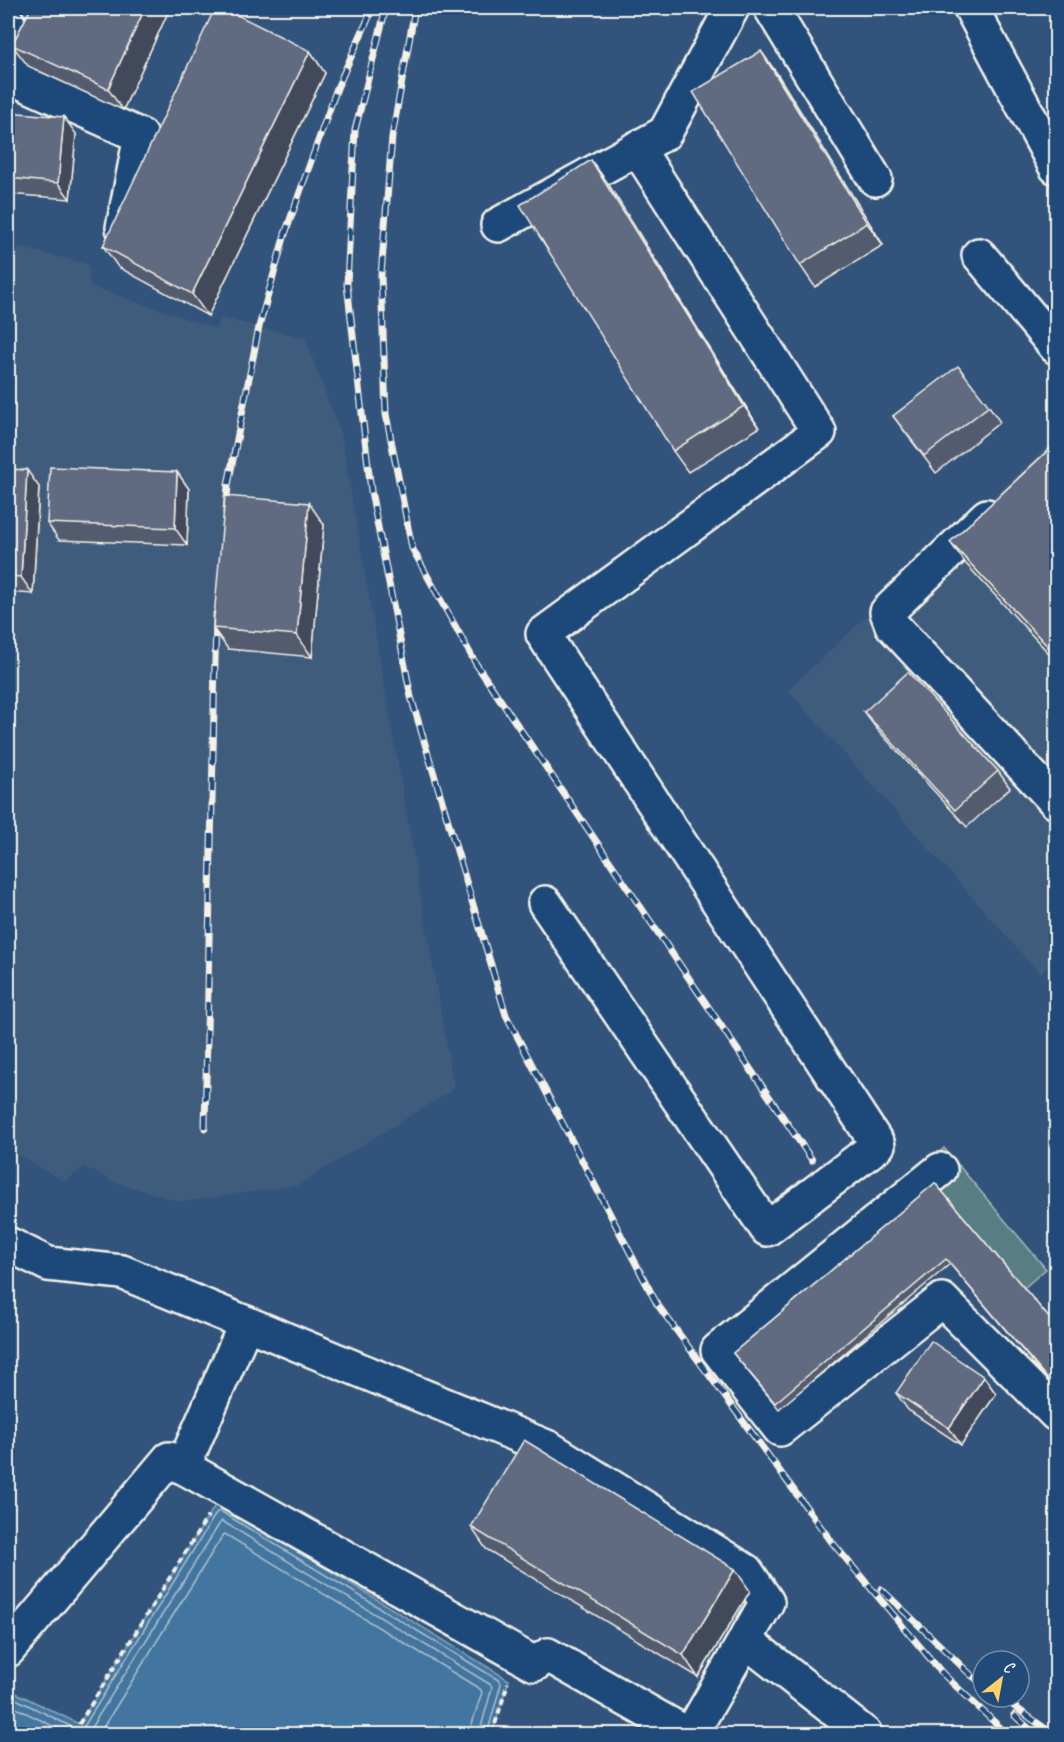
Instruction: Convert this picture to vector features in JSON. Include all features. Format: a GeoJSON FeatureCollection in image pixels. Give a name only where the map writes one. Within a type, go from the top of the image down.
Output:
{"type":"FeatureCollection","features":[{"type":"Feature","properties":{"kind":"street"},"geometry":{"type":"LineString","coordinates":[[498,225],[665,133],[732,8]]}},
{"type":"Feature","properties":{"kind":"street"},"geometry":{"type":"LineString","coordinates":[[771,8],[875,179]]}},
{"type":"Feature","properties":{"kind":"street"},"geometry":{"type":"LineString","coordinates":[[971,8],[1056,167]]}},
{"type":"Feature","properties":{"kind":"street"},"geometry":{"type":"LineString","coordinates":[[8,23],[20,81],[141,136],[121,242]]}},
{"type":"Feature","properties":{"kind":"street"},"geometry":{"type":"LineString","coordinates":[[545,903],[767,1229],[878,1145],[543,634],[819,432],[637,148]]}},
{"type":"Feature","properties":{"kind":"street"},"geometry":{"type":"LineString","coordinates":[[979,255],[1056,347]]}},
{"type":"Feature","properties":{"kind":"street"},"geometry":{"type":"LineString","coordinates":[[1006,499],[887,612],[892,625],[1056,802]]}},
{"type":"Feature","properties":{"kind":"street"},"geometry":{"type":"LineString","coordinates":[[939,1170],[718,1350],[780,1429],[942,1300],[1056,1414]]}},
{"type":"Feature","properties":{"kind":"street"},"geometry":{"type":"LineString","coordinates":[[8,1244],[48,1264],[122,1272],[549,1448],[746,1571],[767,1602],[689,1734],[548,1655],[535,1664],[169,1459],[8,1650]]}},
{"type":"Feature","properties":{"kind":"street"},"geometry":{"type":"LineString","coordinates":[[183,1467],[246,1323]]}},
{"type":"Feature","properties":{"kind":"street"},"geometry":{"type":"LineString","coordinates":[[745,1640],[865,1734]]}},
{"type":"Feature","properties":{"kind":"path"},"geometry":{"type":"LineString","coordinates":[[79,1724],[211,1512]]}},
{"type":"Feature","properties":{"kind":"path"},"geometry":{"type":"LineString","coordinates":[[492,1734],[509,1680]]}},
{"type":"Feature","properties":{"kind":"shaded area"},"geometry":{"type":"Polygon","coordinates":[[[8,245],[88,264],[90,286],[216,329],[221,318],[305,338],[341,435],[454,1089],[298,1185],[181,1202],[114,1182],[85,1167],[64,1181],[8,1149],[8,245]]]}},
{"type":"Feature","properties":{"kind":"shaded area"},"geometry":{"type":"Polygon","coordinates":[[[1056,438],[1056,959],[1040,974],[788,690],[1056,438]]]}},
{"type":"Feature","properties":{"kind":"green space"},"geometry":{"type":"Polygon","coordinates":[[[944,1148],[1046,1269],[1024,1288],[939,1189],[935,1156],[944,1148]]]}},
{"type":"Feature","properties":{"kind":"water"},"geometry":{"type":"Polygon","coordinates":[[[217,1502],[509,1680],[492,1734],[8,1734],[8,1689],[79,1724],[217,1502]]]}},
{"type":"Feature","properties":{"kind":"building"},"geometry":{"type":"Polygon","coordinates":[[[31,8],[145,8],[108,89],[12,45],[31,8]]]}},
{"type":"Feature","properties":{"kind":"building"},"geometry":{"type":"Polygon","coordinates":[[[215,8],[223,8],[310,51],[192,294],[103,246],[215,8]]]}},
{"type":"Feature","properties":{"kind":"building"},"geometry":{"type":"Polygon","coordinates":[[[761,51],[867,223],[800,265],[693,92],[761,51]]]}},
{"type":"Feature","properties":{"kind":"building"},"geometry":{"type":"Polygon","coordinates":[[[8,112],[64,117],[58,183],[8,178],[8,112]]]}},
{"type":"Feature","properties":{"kind":"building"},"geometry":{"type":"Polygon","coordinates":[[[591,160],[744,406],[673,451],[520,205],[591,160]]]}},
{"type":"Feature","properties":{"kind":"building"},"geometry":{"type":"Polygon","coordinates":[[[958,366],[989,406],[924,456],[893,416],[958,366]]]}},
{"type":"Feature","properties":{"kind":"building"},"geometry":{"type":"Polygon","coordinates":[[[1056,443],[1056,655],[950,542],[1056,443]]]}},
{"type":"Feature","properties":{"kind":"building"},"geometry":{"type":"Polygon","coordinates":[[[50,467],[177,472],[175,528],[47,523],[50,467]]]}},
{"type":"Feature","properties":{"kind":"building"},"geometry":{"type":"Polygon","coordinates":[[[8,469],[27,470],[21,577],[8,576],[8,469]]]}},
{"type":"Feature","properties":{"kind":"building"},"geometry":{"type":"Polygon","coordinates":[[[225,496],[309,503],[297,635],[213,628],[225,496]]]}},
{"type":"Feature","properties":{"kind":"building"},"geometry":{"type":"Polygon","coordinates":[[[908,672],[998,771],[955,810],[864,712],[908,672]]]}},
{"type":"Feature","properties":{"kind":"building"},"geometry":{"type":"Polygon","coordinates":[[[935,1183],[1056,1326],[1056,1389],[946,1259],[775,1403],[733,1353],[935,1183]]]}},
{"type":"Feature","properties":{"kind":"building"},"geometry":{"type":"Polygon","coordinates":[[[931,1341],[984,1377],[949,1428],[896,1393],[931,1341]]]}},
{"type":"Feature","properties":{"kind":"building"},"geometry":{"type":"Polygon","coordinates":[[[524,1440],[735,1569],[683,1655],[471,1527],[524,1440]]]}},
{"type":"Feature","properties":{"kind":"railway"},"geometry":{"type":"LineString","coordinates":[[226,512],[228,485],[259,327],[285,234],[337,88],[373,8]]}},
{"type":"Feature","properties":{"kind":"railway"},"geometry":{"type":"LineString","coordinates":[[386,8],[355,130],[347,284],[371,491],[411,697],[506,1015],[657,1304],[831,1541],[943,1674],[1007,1734]]}},
{"type":"Feature","properties":{"kind":"railway"},"geometry":{"type":"LineString","coordinates":[[415,8],[392,137],[381,275],[386,414],[412,548],[476,664],[812,1160]]}},
{"type":"Feature","properties":{"kind":"railway"},"geometry":{"type":"LineString","coordinates":[[205,1128],[216,614]]}},
{"type":"Feature","properties":{"kind":"railway"},"geometry":{"type":"LineString","coordinates":[[881,1589],[971,1675]]}},
{"type":"Feature","properties":{"kind":"railway"},"geometry":{"type":"LineString","coordinates":[[1018,1709],[1053,1734]]}},
{"type":"Feature","properties":{"kind":"railway"},"geometry":{"type":"LineString","coordinates":[[1014,1715],[1035,1734]]}}]}
